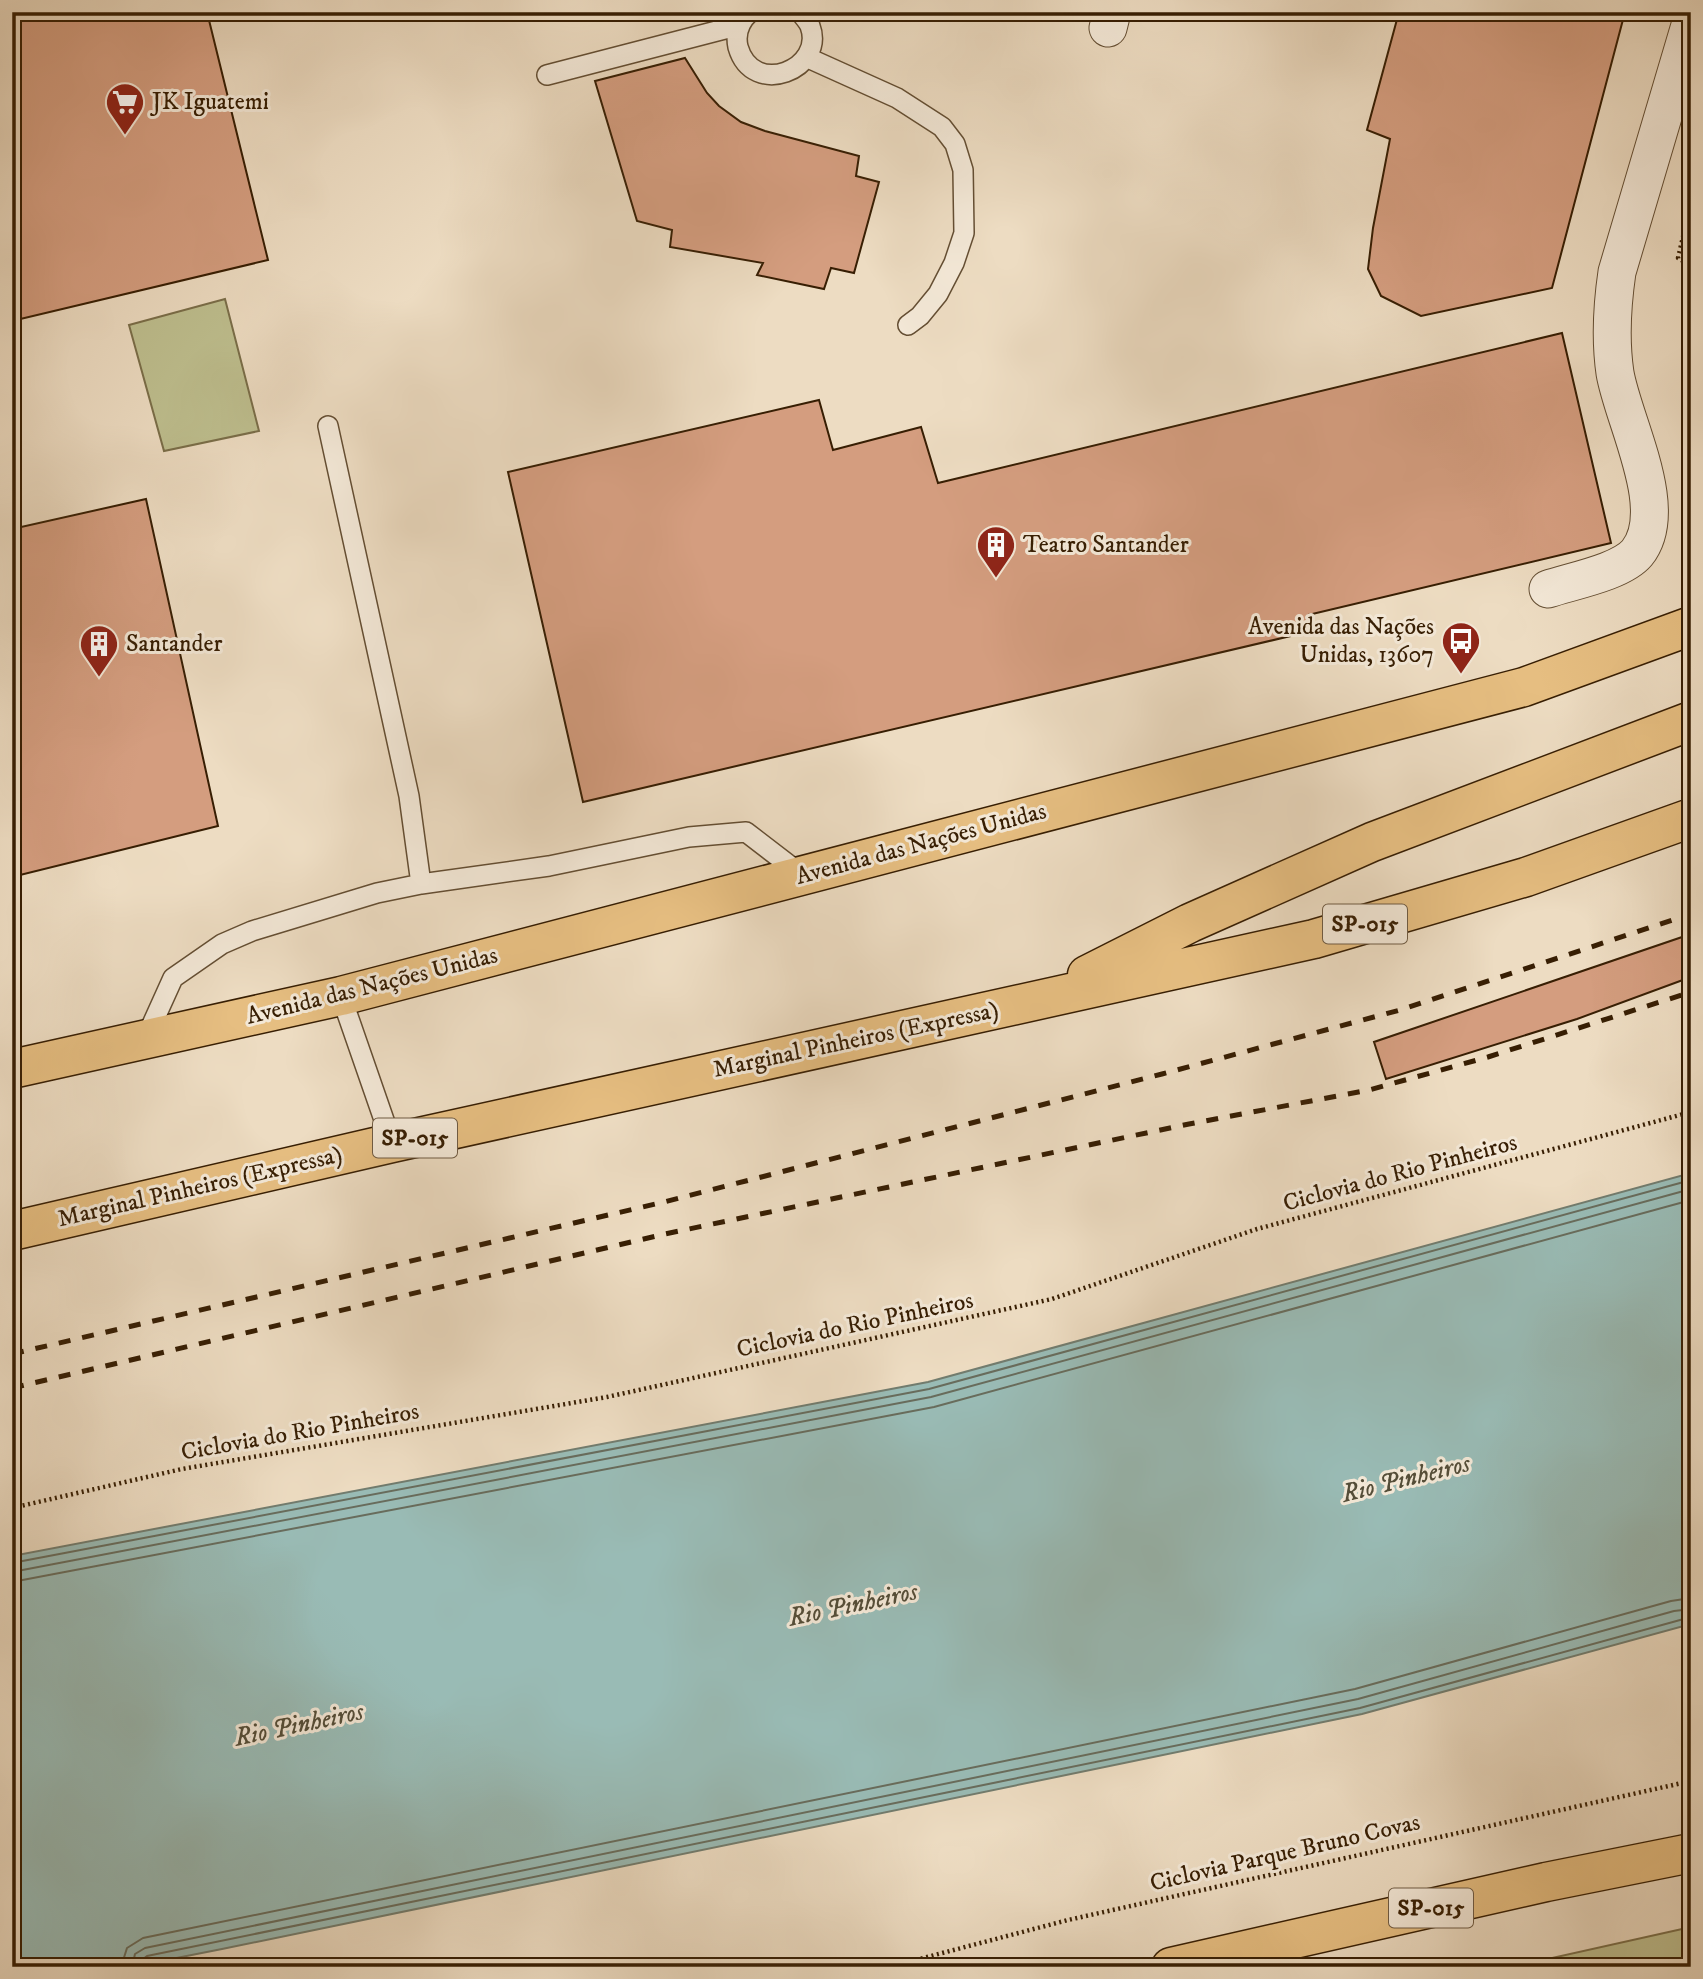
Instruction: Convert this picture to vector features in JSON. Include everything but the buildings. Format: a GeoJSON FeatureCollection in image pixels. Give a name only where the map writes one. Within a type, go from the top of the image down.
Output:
{"type":"FeatureCollection","features":[{"type":"Feature","properties":{"kind":"highway","name":"Avenida das Nações Unidas"},"geometry":{"type":"LineString","coordinates":[[12,1069],[341,996],[1524,687],[1691,626]]}},
{"type":"Feature","properties":{"kind":"highway"},"geometry":{"type":"LineString","coordinates":[[1036,1000],[1190,923],[1372,842],[1691,721]]}},
{"type":"Feature","properties":{"kind":"highway","name":"Marginal Pinheiros (Expressa)"},"geometry":{"type":"LineString","coordinates":[[12,1231],[392,1143],[1314,939],[1526,877],[1691,818]]}},
{"type":"Feature","properties":{"kind":"highway","name":"Avenida das Nações Unidas"},"geometry":{"type":"LineString","coordinates":[[12,1093],[144,1041]]}},
{"type":"Feature","properties":{"kind":"highway"},"geometry":{"type":"LineString","coordinates":[[12,1212],[165,1196]]}},
{"type":"Feature","properties":{"kind":"highway","name":"SP-015"},"geometry":{"type":"LineString","coordinates":[[1171,1967],[1546,1882],[1691,1853]]}},
{"type":"Feature","properties":{"kind":"street"},"geometry":{"type":"LineString","coordinates":[[1548,589],[1615,567],[1636,554],[1648,533],[1649,497],[1616,374],[1612,307],[1617,272],[1691,22]]}},
{"type":"Feature","properties":{"kind":"lane"},"geometry":{"type":"LineString","coordinates":[[745,19],[737,40],[741,55],[751,68],[765,75],[781,75],[796,68],[806,57],[812,41],[810,25],[800,12]]}},
{"type":"Feature","properties":{"kind":"lane"},"geometry":{"type":"LineString","coordinates":[[547,75],[745,19]]}},
{"type":"Feature","properties":{"kind":"lane"},"geometry":{"type":"LineString","coordinates":[[806,57],[897,98],[943,127],[955,144],[963,170],[964,233],[954,263],[938,294],[920,316],[908,325]]}},
{"type":"Feature","properties":{"kind":"lane"},"geometry":{"type":"LineString","coordinates":[[328,426],[409,796],[421,884]]}},
{"type":"Feature","properties":{"kind":"lane"},"geometry":{"type":"LineString","coordinates":[[144,1041],[173,978],[222,944],[252,930],[377,893],[549,866],[689,837],[746,832],[802,875]]}},
{"type":"Feature","properties":{"kind":"lane"},"geometry":{"type":"LineString","coordinates":[[341,996],[392,1143]]}},
{"type":"Feature","properties":{"kind":"path"},"geometry":{"type":"LineString","coordinates":[[1691,204],[1678,258],[1691,266]]}},
{"type":"Feature","properties":{"kind":"path","name":"Ciclovia do Rio Pinheiros"},"geometry":{"type":"LineString","coordinates":[[12,1508],[182,1469],[607,1397],[1052,1299],[1257,1229],[1691,1112]]}},
{"type":"Feature","properties":{"kind":"path","name":"Ciclovia Parque Bruno Covas"},"geometry":{"type":"LineString","coordinates":[[889,1967],[1068,1920],[1691,1781]]}},
{"type":"Feature","properties":{"kind":"green space"},"geometry":{"type":"Polygon","coordinates":[[[225,299],[259,431],[164,451],[129,325],[225,299]]]}},
{"type":"Feature","properties":{"kind":"green space"},"geometry":{"type":"Polygon","coordinates":[[[1691,1927],[1691,1967],[1512,1967],[1691,1927]]]}},
{"type":"Feature","properties":{"kind":"water","name":"Rio Pinheiros"},"geometry":{"type":"Polygon","coordinates":[[[1691,1173],[1691,1624],[1362,1714],[222,1949],[131,1967],[12,1967],[12,1556],[928,1382],[1691,1173]]]}},
{"type":"Feature","properties":{"kind":"railway"},"geometry":{"type":"LineString","coordinates":[[12,1354],[664,1202],[1162,1074],[1400,1010],[1691,914]]}},
{"type":"Feature","properties":{"kind":"railway"},"geometry":{"type":"LineString","coordinates":[[12,1388],[665,1234],[1189,1124],[1369,1090],[1488,1057],[1691,992]]}},
{"type":"Feature","properties":{"kind":"place","name":"JK Iguatemi"},"geometry":{"type":"Point","coordinates":[125,136]}},
{"type":"Feature","properties":{"kind":"place","name":"Teatro Santander"},"geometry":{"type":"Point","coordinates":[996,579]}},
{"type":"Feature","properties":{"kind":"place","name":"Avenida das Nações Unidas, 13607"},"geometry":{"type":"Point","coordinates":[1461,675]}},
{"type":"Feature","properties":{"kind":"place","name":"Santander"},"geometry":{"type":"Point","coordinates":[99,678]}}]}
